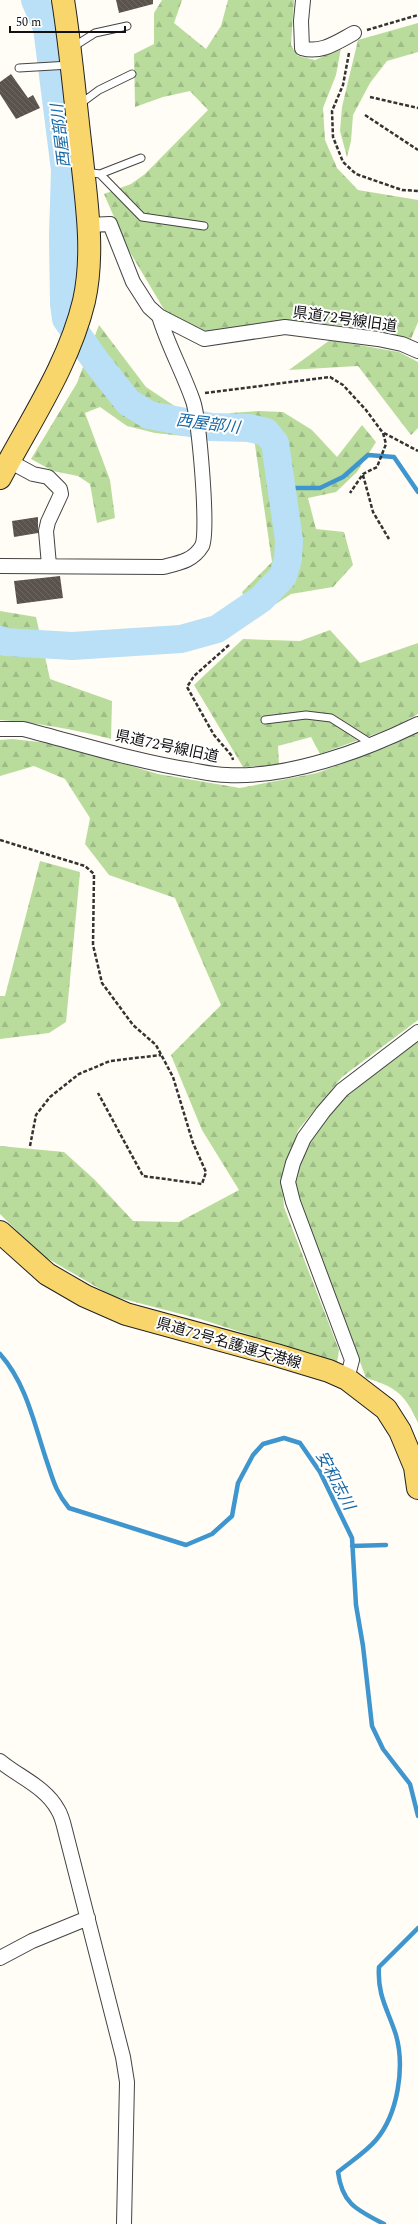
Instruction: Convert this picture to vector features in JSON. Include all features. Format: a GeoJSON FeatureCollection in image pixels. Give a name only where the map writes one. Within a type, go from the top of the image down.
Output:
{"type":"FeatureCollection","features":[{"type":"Feature","properties":{"kind":"main road"},"geometry":{"type":"LineString","coordinates":[[4,470],[59,366],[80,314],[86,286],[88,225],[92,172],[76,106],[68,60],[63,0]]}},
{"type":"Feature","properties":{"kind":"main road","name":"県道72号名護運天港線"},"geometry":{"type":"LineString","coordinates":[[0,1232],[47,1274],[85,1296],[126,1314],[276,1355],[328,1371],[348,1379],[372,1396],[389,1415],[400,1431],[415,1467],[418,1488]]}},
{"type":"Feature","properties":{"kind":"street"},"geometry":{"type":"LineString","coordinates":[[303,0],[301,20],[302,48],[313,51],[326,47],[354,33]]}},
{"type":"Feature","properties":{"kind":"street","name":"県道72号線旧道"},"geometry":{"type":"LineString","coordinates":[[88,225],[110,224],[133,282],[149,307],[159,316],[204,339],[285,327],[378,339],[402,344],[418,351]]}},
{"type":"Feature","properties":{"kind":"street"},"geometry":{"type":"LineString","coordinates":[[0,566],[163,567],[183,562],[196,555],[203,544],[204,522],[199,431],[192,398],[159,316]]}},
{"type":"Feature","properties":{"kind":"street"},"geometry":{"type":"LineString","coordinates":[[4,470],[48,477],[60,489],[61,494],[48,522],[46,531],[49,566]]}},
{"type":"Feature","properties":{"kind":"street","name":"県道72号線旧道"},"geometry":{"type":"LineString","coordinates":[[0,729],[23,729],[163,766],[226,775],[236,775],[272,772],[322,761],[372,744],[418,724]]}},
{"type":"Feature","properties":{"kind":"street"},"geometry":{"type":"LineString","coordinates":[[348,1379],[352,1360],[293,1202],[288,1182],[293,1163],[304,1138],[332,1101],[342,1090],[418,1032]]}},
{"type":"Feature","properties":{"kind":"street"},"geometry":{"type":"LineString","coordinates":[[0,1761],[12,1771],[41,1790],[58,1810],[88,1918],[123,2057],[127,2082],[124,2224]]}},
{"type":"Feature","properties":{"kind":"street"},"geometry":{"type":"LineString","coordinates":[[0,1958],[32,1941],[88,1918]]}},
{"type":"Feature","properties":{"kind":"lane"},"geometry":{"type":"LineString","coordinates":[[19,68],[36,67],[68,60],[95,33],[127,26]]}},
{"type":"Feature","properties":{"kind":"lane"},"geometry":{"type":"LineString","coordinates":[[76,106],[98,90],[132,74]]}},
{"type":"Feature","properties":{"kind":"lane"},"geometry":{"type":"LineString","coordinates":[[92,172],[141,158]]}},
{"type":"Feature","properties":{"kind":"lane"},"geometry":{"type":"LineString","coordinates":[[92,172],[142,217],[204,226]]}},
{"type":"Feature","properties":{"kind":"lane"},"geometry":{"type":"LineString","coordinates":[[265,720],[306,715],[331,718],[372,744]]}},
{"type":"Feature","properties":{"kind":"path"},"geometry":{"type":"LineString","coordinates":[[418,15],[354,33],[343,85],[332,111],[334,137],[343,162],[356,174],[402,190],[418,191]]}},
{"type":"Feature","properties":{"kind":"path"},"geometry":{"type":"LineString","coordinates":[[370,97],[418,108]]}},
{"type":"Feature","properties":{"kind":"path"},"geometry":{"type":"LineString","coordinates":[[365,115],[418,150]]}},
{"type":"Feature","properties":{"kind":"path"},"geometry":{"type":"LineString","coordinates":[[192,398],[330,377],[343,384],[383,433],[418,451]]}},
{"type":"Feature","properties":{"kind":"path"},"geometry":{"type":"LineString","coordinates":[[350,493],[363,474],[378,466],[386,446],[383,433]]}},
{"type":"Feature","properties":{"kind":"path"},"geometry":{"type":"LineString","coordinates":[[363,474],[373,512],[389,539]]}},
{"type":"Feature","properties":{"kind":"path"},"geometry":{"type":"LineString","coordinates":[[229,645],[194,676],[187,688],[214,735],[232,756],[236,775]]}},
{"type":"Feature","properties":{"kind":"path"},"geometry":{"type":"LineString","coordinates":[[0,840],[85,866],[94,874],[93,944],[102,983],[134,1025],[156,1045],[173,1078],[193,1143],[206,1172],[202,1184],[143,1176],[98,1093]]}},
{"type":"Feature","properties":{"kind":"path"},"geometry":{"type":"LineString","coordinates":[[30,1146],[36,1115],[50,1097],[79,1074],[110,1061],[161,1055]]}},
{"type":"Feature","properties":{"kind":"green space"},"geometry":{"type":"Polygon","coordinates":[[[162,0],[182,0],[174,23],[206,49],[221,26],[228,0],[294,0],[291,45],[298,56],[315,60],[341,48],[336,75],[323,108],[325,140],[337,168],[358,190],[418,200],[418,322],[411,339],[366,328],[292,321],[205,331],[165,311],[128,249],[104,194],[131,184],[145,174],[208,110],[190,91],[163,97],[135,107],[134,54],[154,44],[154,13],[162,0]]]}},
{"type":"Feature","properties":{"kind":"green space"},"geometry":{"type":"Polygon","coordinates":[[[418,23],[418,52],[387,61],[370,83],[353,115],[351,141],[347,157],[340,131],[342,107],[358,40],[418,23]]]}},
{"type":"Feature","properties":{"kind":"green space"},"geometry":{"type":"Polygon","coordinates":[[[99,325],[146,387],[176,407],[184,436],[155,433],[127,426],[100,407],[85,413],[110,480],[115,518],[97,523],[90,484],[78,476],[53,471],[31,459],[77,383],[99,325]]]}},
{"type":"Feature","properties":{"kind":"green space"},"geometry":{"type":"Polygon","coordinates":[[[330,340],[399,352],[418,362],[418,428],[411,435],[358,366],[289,370],[330,340]]]}},
{"type":"Feature","properties":{"kind":"green space"},"geometry":{"type":"Polygon","coordinates":[[[259,411],[283,412],[312,430],[337,457],[362,425],[376,442],[357,472],[336,492],[308,498],[316,529],[344,532],[353,565],[333,587],[291,594],[253,619],[242,592],[272,562],[254,438],[225,433],[230,413],[259,411]]]}},
{"type":"Feature","properties":{"kind":"green space"},"geometry":{"type":"Polygon","coordinates":[[[0,611],[36,617],[50,679],[112,701],[111,739],[56,727],[0,720],[0,611]]]}},
{"type":"Feature","properties":{"kind":"green space"},"geometry":{"type":"Polygon","coordinates":[[[330,630],[360,663],[418,643],[418,714],[394,727],[320,754],[311,737],[278,746],[279,765],[243,767],[194,685],[243,639],[300,641],[330,630]]]}},
{"type":"Feature","properties":{"kind":"green space"},"geometry":{"type":"Polygon","coordinates":[[[418,731],[418,1020],[342,1077],[298,1130],[282,1180],[284,1207],[339,1350],[337,1363],[200,1319],[112,1296],[40,1254],[0,1214],[0,1146],[64,1152],[95,1180],[133,1221],[179,1222],[239,1190],[202,1130],[171,1055],[221,1005],[175,898],[109,875],[85,844],[90,818],[65,779],[34,766],[0,776],[0,740],[12,739],[57,744],[158,774],[240,788],[317,773],[390,746],[418,731]]]}},
{"type":"Feature","properties":{"kind":"green space"},"geometry":{"type":"Polygon","coordinates":[[[40,861],[80,872],[66,1022],[49,1033],[0,1039],[0,996],[5,996],[40,861]]]}},
{"type":"Feature","properties":{"kind":"green space"},"geometry":{"type":"Polygon","coordinates":[[[418,1041],[418,1423],[404,1398],[385,1385],[366,1378],[295,1187],[297,1167],[304,1149],[314,1132],[326,1117],[356,1089],[418,1041]]]}},
{"type":"Feature","properties":{"kind":"building"},"geometry":{"type":"Polygon","coordinates":[[[116,0],[153,0],[153,4],[119,13],[116,0]]]}},
{"type":"Feature","properties":{"kind":"building"},"geometry":{"type":"Polygon","coordinates":[[[11,74],[28,98],[33,95],[40,108],[16,119],[0,94],[0,82],[11,74]]]}},
{"type":"Feature","properties":{"kind":"building"},"geometry":{"type":"Polygon","coordinates":[[[38,517],[38,533],[14,537],[12,521],[38,517]]]}},
{"type":"Feature","properties":{"kind":"building"},"geometry":{"type":"Polygon","coordinates":[[[60,576],[63,598],[17,604],[14,581],[60,576]]]}},
{"type":"Feature","properties":{"kind":"waterway","name":"西屋部川"},"geometry":{"type":"LineString","coordinates":[[0,640],[5,642],[72,646],[181,639],[217,629],[261,599],[283,576],[288,559],[289,540],[275,443],[266,432],[249,428],[211,427],[149,415],[128,402],[98,364],[66,319],[64,304],[63,236],[65,170],[47,28],[35,0]]}},
{"type":"Feature","properties":{"kind":"waterway"},"geometry":{"type":"LineString","coordinates":[[281,488],[320,488],[343,477],[368,455],[394,457],[418,492]]}},
{"type":"Feature","properties":{"kind":"waterway","name":"安和志川"},"geometry":{"type":"LineString","coordinates":[[0,1354],[9,1365],[23,1390],[55,1485],[60,1496],[69,1508],[186,1545],[212,1534],[232,1516],[238,1483],[253,1455],[263,1444],[284,1438],[300,1443],[320,1472],[352,1538],[356,1605],[363,1646],[372,1726],[383,1749],[410,1784],[418,1816]]}},
{"type":"Feature","properties":{"kind":"waterway"},"geometry":{"type":"LineString","coordinates":[[352,1546],[386,1545]]}},
{"type":"Feature","properties":{"kind":"waterway","name":"安和志川"},"geometry":{"type":"LineString","coordinates":[[384,2224],[352,2205],[343,2192],[338,2172],[363,2153],[376,2140],[390,2117],[398,2090],[400,2061],[396,2035],[381,1994],[379,1967],[418,1928]]}}]}
